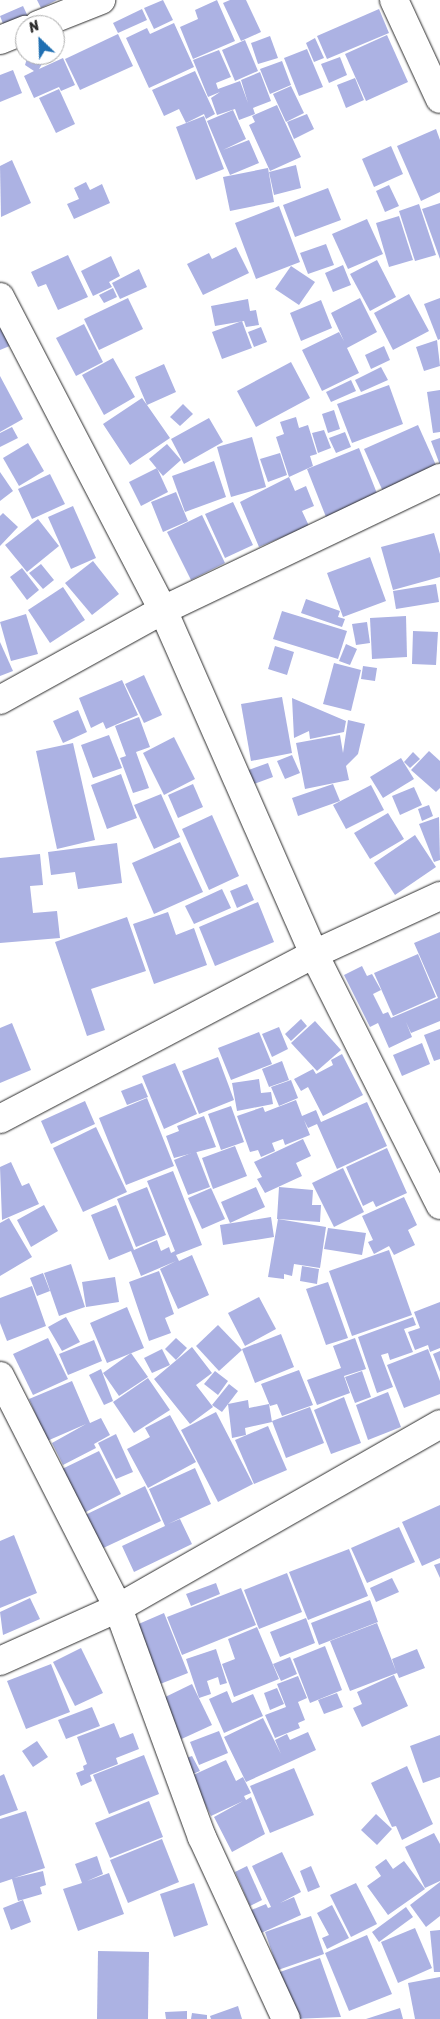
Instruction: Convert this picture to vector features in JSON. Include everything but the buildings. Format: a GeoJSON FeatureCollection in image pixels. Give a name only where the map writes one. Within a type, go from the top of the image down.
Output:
{"type":"FeatureCollection","features":[{"type":"Feature","properties":{"kind":"street"},"geometry":{"type":"LineString","coordinates":[[63,15],[101,0]]}},
{"type":"Feature","properties":{"kind":"street"},"geometry":{"type":"LineString","coordinates":[[394,0],[440,100]]}},
{"type":"Feature","properties":{"kind":"street"},"geometry":{"type":"LineString","coordinates":[[0,40],[15,34]]}},
{"type":"Feature","properties":{"kind":"street"},"geometry":{"type":"LineString","coordinates":[[0,297],[163,610],[314,954],[440,1205]]}},
{"type":"Feature","properties":{"kind":"street"},"geometry":{"type":"LineString","coordinates":[[0,700],[163,610],[440,478]]}},
{"type":"Feature","properties":{"kind":"street"},"geometry":{"type":"LineString","coordinates":[[0,1119],[314,954],[440,896]]}},
{"type":"Feature","properties":{"kind":"street"},"geometry":{"type":"LineString","coordinates":[[0,1376],[118,1608],[202,1838],[286,2019]]}},
{"type":"Feature","properties":{"kind":"street"},"geometry":{"type":"LineString","coordinates":[[0,1661],[118,1608],[440,1424]]}}]}
